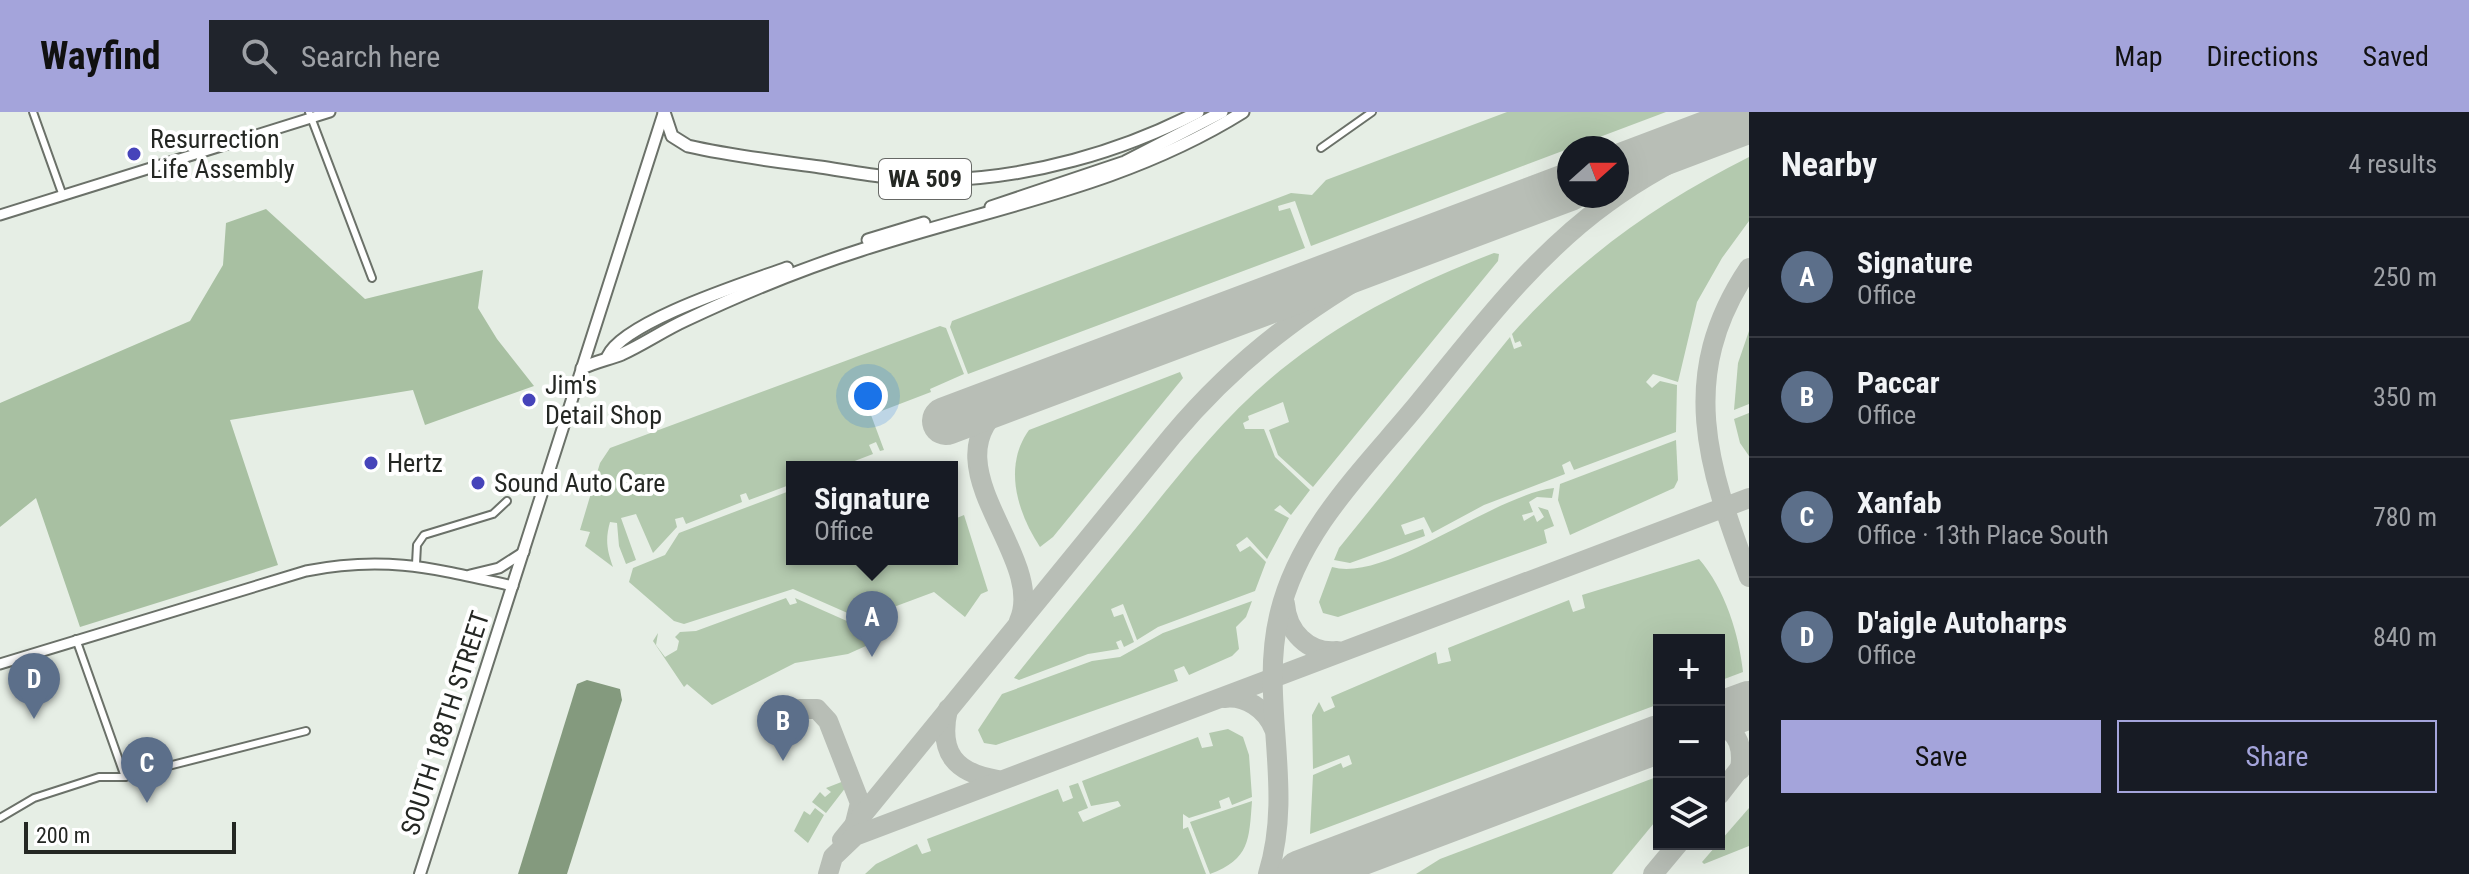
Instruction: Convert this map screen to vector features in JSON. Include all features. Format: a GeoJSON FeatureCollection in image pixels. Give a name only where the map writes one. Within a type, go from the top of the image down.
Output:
{"type":"FeatureCollection","features":[{"type":"Feature","properties":{"kind":"highway","name":"WA 509"},"geometry":{"type":"LineString","coordinates":[[664,112],[672,136],[688,146],[868,174],[937,180],[1003,175],[1079,158],[1119,146],[1198,112]]}},
{"type":"Feature","properties":{"kind":"highway"},"geometry":{"type":"LineString","coordinates":[[608,356],[613,344],[626,336],[713,295],[903,229],[1055,188],[1125,162],[1222,112]]}},
{"type":"Feature","properties":{"kind":"highway"},"geometry":{"type":"LineString","coordinates":[[582,368],[608,356],[619,355],[687,319],[781,278],[860,250],[1040,201],[1109,176],[1243,112]]}},
{"type":"Feature","properties":{"kind":"main road"},"geometry":{"type":"LineString","coordinates":[[0,215],[310,115],[330,112]]}},
{"type":"Feature","properties":{"kind":"main road","name":"SOUTH 188TH STREET"},"geometry":{"type":"LineString","coordinates":[[420,874],[664,112]]}},
{"type":"Feature","properties":{"kind":"main road"},"geometry":{"type":"LineString","coordinates":[[467,575],[499,568],[524,552]]}},
{"type":"Feature","properties":{"kind":"main road"},"geometry":{"type":"LineString","coordinates":[[0,664],[306,571],[371,563],[416,564],[513,586]]}},
{"type":"Feature","properties":{"kind":"street"},"geometry":{"type":"LineString","coordinates":[[33,112],[63,196]]}},
{"type":"Feature","properties":{"kind":"street"},"geometry":{"type":"LineString","coordinates":[[1321,148],[1372,112]]}},
{"type":"Feature","properties":{"kind":"street"},"geometry":{"type":"LineString","coordinates":[[1364,119],[1381,112]]}},
{"type":"Feature","properties":{"kind":"street"},"geometry":{"type":"LineString","coordinates":[[310,115],[372,278]]}},
{"type":"Feature","properties":{"kind":"street"},"geometry":{"type":"LineString","coordinates":[[416,564],[417,545],[424,535],[493,514],[507,501]]}},
{"type":"Feature","properties":{"kind":"street"},"geometry":{"type":"LineString","coordinates":[[76,639],[125,777]]}},
{"type":"Feature","properties":{"kind":"street"},"geometry":{"type":"LineString","coordinates":[[0,818],[34,798],[99,777],[125,777],[306,731]]}},
{"type":"Feature","properties":{"kind":"shaded area"},"geometry":{"type":"Polygon","coordinates":[[[1507,112],[1666,112],[1602,136],[1557,136],[1557,153],[1311,246],[1295,201],[1278,206],[1279,211],[1290,208],[1305,248],[968,374],[950,327],[952,321],[1291,193],[1312,195],[1326,180],[1507,112]]]}},
{"type":"Feature","properties":{"kind":"shaded area"},"geometry":{"type":"Polygon","coordinates":[[[1749,157],[1749,221],[1722,258],[1697,302],[1678,382],[1653,374],[1646,382],[1652,388],[1660,381],[1677,385],[1676,432],[1574,470],[1570,461],[1562,465],[1565,474],[1484,505],[1432,533],[1424,517],[1401,525],[1405,535],[1423,529],[1425,536],[1350,563],[1334,560],[1339,548],[1510,337],[1514,349],[1522,346],[1520,341],[1515,343],[1512,334],[1538,306],[1622,234],[1683,193],[1749,157]]]}},
{"type":"Feature","properties":{"kind":"shaded area"},"geometry":{"type":"Polygon","coordinates":[[[266,209],[365,299],[483,270],[478,308],[497,339],[534,386],[425,425],[413,390],[230,420],[278,565],[80,627],[36,498],[0,527],[0,403],[190,321],[223,265],[226,223],[266,209]]]}},
{"type":"Feature","properties":{"kind":"shaded area"},"geometry":{"type":"Polygon","coordinates":[[[1494,253],[1499,254],[1498,261],[1313,487],[1278,455],[1269,430],[1289,422],[1283,402],[1248,416],[1249,420],[1243,423],[1245,429],[1264,429],[1275,457],[1310,490],[1291,515],[1280,505],[1274,510],[1289,518],[1267,559],[1247,537],[1236,545],[1240,552],[1250,546],[1266,562],[1255,591],[1158,627],[1137,640],[1123,604],[1111,609],[1114,617],[1123,614],[1134,642],[1124,647],[1121,640],[1116,642],[1119,649],[1088,654],[1019,680],[1014,678],[1196,455],[1231,415],[1270,379],[1363,314],[1414,287],[1494,253]]]}},
{"type":"Feature","properties":{"kind":"shaded area"},"geometry":{"type":"Polygon","coordinates":[[[940,326],[946,328],[964,374],[930,389],[931,392],[871,415],[884,450],[880,451],[876,442],[869,445],[873,454],[855,461],[786,461],[786,486],[749,500],[746,493],[740,495],[742,502],[686,524],[683,517],[675,519],[677,527],[653,553],[636,514],[621,518],[636,560],[626,564],[619,546],[617,523],[610,522],[608,550],[613,567],[585,546],[590,532],[580,530],[600,463],[610,448],[940,326]]]}},
{"type":"Feature","properties":{"kind":"shaded area"},"geometry":{"type":"Polygon","coordinates":[[[1749,331],[1749,404],[1734,410],[1738,363],[1749,331]]]}},
{"type":"Feature","properties":{"kind":"shaded area"},"geometry":{"type":"Polygon","coordinates":[[[1180,372],[1183,378],[1053,537],[1040,547],[1025,519],[1016,489],[1017,459],[1029,430],[1180,372]]]}},
{"type":"Feature","properties":{"kind":"shaded area"},"geometry":{"type":"Polygon","coordinates":[[[1749,413],[1749,456],[1740,443],[1734,419],[1749,413]]]}},
{"type":"Feature","properties":{"kind":"shaded area"},"geometry":{"type":"Polygon","coordinates":[[[1676,440],[1678,480],[1674,488],[1570,535],[1558,500],[1560,484],[1676,440]]]}},
{"type":"Feature","properties":{"kind":"shaded area"},"geometry":{"type":"Polygon","coordinates":[[[1554,488],[1552,498],[1537,497],[1529,502],[1533,512],[1522,515],[1524,521],[1534,515],[1537,522],[1544,517],[1538,507],[1548,510],[1554,526],[1544,530],[1547,543],[1338,617],[1323,613],[1319,602],[1332,567],[1355,568],[1381,562],[1529,494],[1554,488]]]}},
{"type":"Feature","properties":{"kind":"shaded area"},"geometry":{"type":"Polygon","coordinates":[[[786,492],[786,565],[958,565],[958,518],[964,515],[988,591],[981,594],[965,617],[934,592],[883,611],[877,626],[793,589],[684,624],[674,621],[629,582],[633,568],[665,555],[679,533],[786,492]]]}},
{"type":"Feature","properties":{"kind":"shaded area"},"geometry":{"type":"Polygon","coordinates":[[[1699,559],[1716,584],[1729,612],[1743,672],[1725,679],[1725,634],[1653,634],[1653,706],[1310,834],[1313,775],[1341,763],[1343,768],[1352,764],[1349,755],[1313,769],[1312,715],[1319,702],[1324,712],[1335,707],[1331,697],[1436,652],[1438,664],[1451,661],[1448,648],[1569,600],[1573,612],[1585,608],[1582,595],[1699,559]]]}},
{"type":"Feature","properties":{"kind":"shaded area"},"geometry":{"type":"Polygon","coordinates":[[[786,598],[790,605],[797,603],[795,598],[874,633],[877,641],[848,654],[795,663],[712,705],[687,684],[684,687],[653,641],[658,633],[656,645],[665,657],[677,650],[679,641],[675,637],[680,632],[696,631],[786,598]]]}},
{"type":"Feature","properties":{"kind":"shaded area"},"geometry":{"type":"Polygon","coordinates":[[[1252,601],[1246,617],[1236,627],[1239,649],[1232,656],[1189,675],[1184,666],[1174,670],[1178,681],[996,745],[984,743],[978,730],[1002,694],[1092,661],[1120,657],[1163,633],[1252,601]]]}},
{"type":"Feature","properties":{"kind":"shaded area"},"geometry":{"type":"Polygon","coordinates":[[[587,680],[620,689],[622,700],[567,874],[518,874],[577,684],[587,680]]]}},
{"type":"Feature","properties":{"kind":"shaded area"},"geometry":{"type":"Polygon","coordinates":[[[1228,729],[1243,737],[1249,755],[1252,797],[1232,805],[1229,797],[1219,801],[1221,808],[1189,818],[1183,814],[1183,829],[1188,827],[1206,874],[865,874],[876,864],[917,844],[922,854],[931,851],[927,839],[1058,789],[1063,802],[1073,798],[1069,786],[1078,783],[1088,808],[1078,812],[1083,822],[1121,806],[1118,801],[1091,806],[1082,781],[1198,737],[1202,748],[1213,746],[1209,733],[1228,729]]]}},
{"type":"Feature","properties":{"kind":"shaded area"},"geometry":{"type":"Polygon","coordinates":[[[1653,778],[1653,824],[1612,874],[1416,874],[1440,859],[1653,778]]]}},
{"type":"Feature","properties":{"kind":"shaded area"},"geometry":{"type":"Polygon","coordinates":[[[844,781],[846,787],[826,813],[812,802],[820,792],[825,797],[831,792],[826,788],[844,781]]]}},
{"type":"Feature","properties":{"kind":"shaded area"},"geometry":{"type":"Polygon","coordinates":[[[1252,801],[1248,837],[1240,855],[1210,874],[1190,822],[1252,801]]]}},
{"type":"Feature","properties":{"kind":"shaded area"},"geometry":{"type":"Polygon","coordinates":[[[815,808],[824,815],[808,843],[794,831],[804,811],[810,815],[815,808]]]}},
{"type":"Feature","properties":{"kind":"shaded area"},"geometry":{"type":"Polygon","coordinates":[[[1749,808],[1749,846],[1704,864],[1702,862],[1712,850],[1725,850],[1725,836],[1749,808]]]}},
{"type":"Feature","properties":{"kind":"taxiway"},"geometry":{"type":"LineString","coordinates":[[1268,874],[1278,809],[1274,648],[1288,585],[1317,529],[1355,478],[1483,324],[1553,248],[1607,203],[1641,180],[1749,122]]}},
{"type":"Feature","properties":{"kind":"taxiway"},"geometry":{"type":"LineString","coordinates":[[842,840],[1172,436],[1228,376],[1318,305],[1421,243]]}},
{"type":"Feature","properties":{"kind":"taxiway"},"geometry":{"type":"LineString","coordinates":[[1749,268],[1726,308],[1712,346],[1706,384],[1706,422],[1712,459],[1721,498],[1749,577]]}},
{"type":"Feature","properties":{"kind":"taxiway"},"geometry":{"type":"LineString","coordinates":[[1016,396],[988,421],[978,448],[980,477],[1017,566],[1023,594],[1019,621]]}},
{"type":"Feature","properties":{"kind":"taxiway"},"geometry":{"type":"LineString","coordinates":[[828,874],[833,857],[855,836],[1749,498]]}},
{"type":"Feature","properties":{"kind":"taxiway"},"geometry":{"type":"LineString","coordinates":[[1285,604],[1290,623],[1301,639],[1317,649],[1337,651]]}},
{"type":"Feature","properties":{"kind":"taxiway"},"geometry":{"type":"LineString","coordinates":[[1224,698],[1240,699],[1254,705],[1266,715],[1274,729]]}},
{"type":"Feature","properties":{"kind":"taxiway"},"geometry":{"type":"LineString","coordinates":[[799,709],[817,709],[828,721],[860,803],[855,823]]}},
{"type":"Feature","properties":{"kind":"taxiway"},"geometry":{"type":"LineString","coordinates":[[948,709],[946,738],[953,758],[971,772],[998,780]]}},
{"type":"Feature","properties":{"kind":"taxiway"},"geometry":{"type":"LineString","coordinates":[[1725,728],[1736,737],[1741,756],[1740,770]]}},
{"type":"Feature","properties":{"kind":"taxiway"},"geometry":{"type":"LineString","coordinates":[[1725,787],[1747,759]]}},
{"type":"Feature","properties":{"kind":"taxiway"},"geometry":{"type":"LineString","coordinates":[[1333,874],[1436,823]]}},
{"type":"Feature","properties":{"kind":"taxiway"},"geometry":{"type":"LineString","coordinates":[[1653,874],[1673,850]]}},
{"type":"Feature","properties":{"kind":"runway"},"geometry":{"type":"LineString","coordinates":[[1629,164],[1749,119]]}},
{"type":"Feature","properties":{"kind":"runway"},"geometry":{"type":"LineString","coordinates":[[946,421],[1557,192]]}},
{"type":"Feature","properties":{"kind":"runway"},"geometry":{"type":"LineString","coordinates":[[1725,714],[1749,705]]}},
{"type":"Feature","properties":{"kind":"runway"},"geometry":{"type":"LineString","coordinates":[[1301,874],[1653,741]]}},
{"type":"Feature","properties":{"kind":"place","name":"Resurrection Life Assembly"},"geometry":{"type":"Point","coordinates":[134,154]}},
{"type":"Feature","properties":{"kind":"place","name":"Jim's Detail Shop"},"geometry":{"type":"Point","coordinates":[529,400]}},
{"type":"Feature","properties":{"kind":"place","name":"Hertz"},"geometry":{"type":"Point","coordinates":[371,463]}},
{"type":"Feature","properties":{"kind":"place","name":"Sound Auto Care"},"geometry":{"type":"Point","coordinates":[478,483]}},
{"type":"Feature","properties":{"kind":"place","name":"Signature"},"geometry":{"type":"Point","coordinates":[872,657]}},
{"type":"Feature","properties":{"kind":"place","name":"D'aigle Autoharps"},"geometry":{"type":"Point","coordinates":[34,719]}},
{"type":"Feature","properties":{"kind":"place","name":"Paccar"},"geometry":{"type":"Point","coordinates":[783,761]}},
{"type":"Feature","properties":{"kind":"place","name":"Xanfab"},"geometry":{"type":"Point","coordinates":[147,803]}}]}
